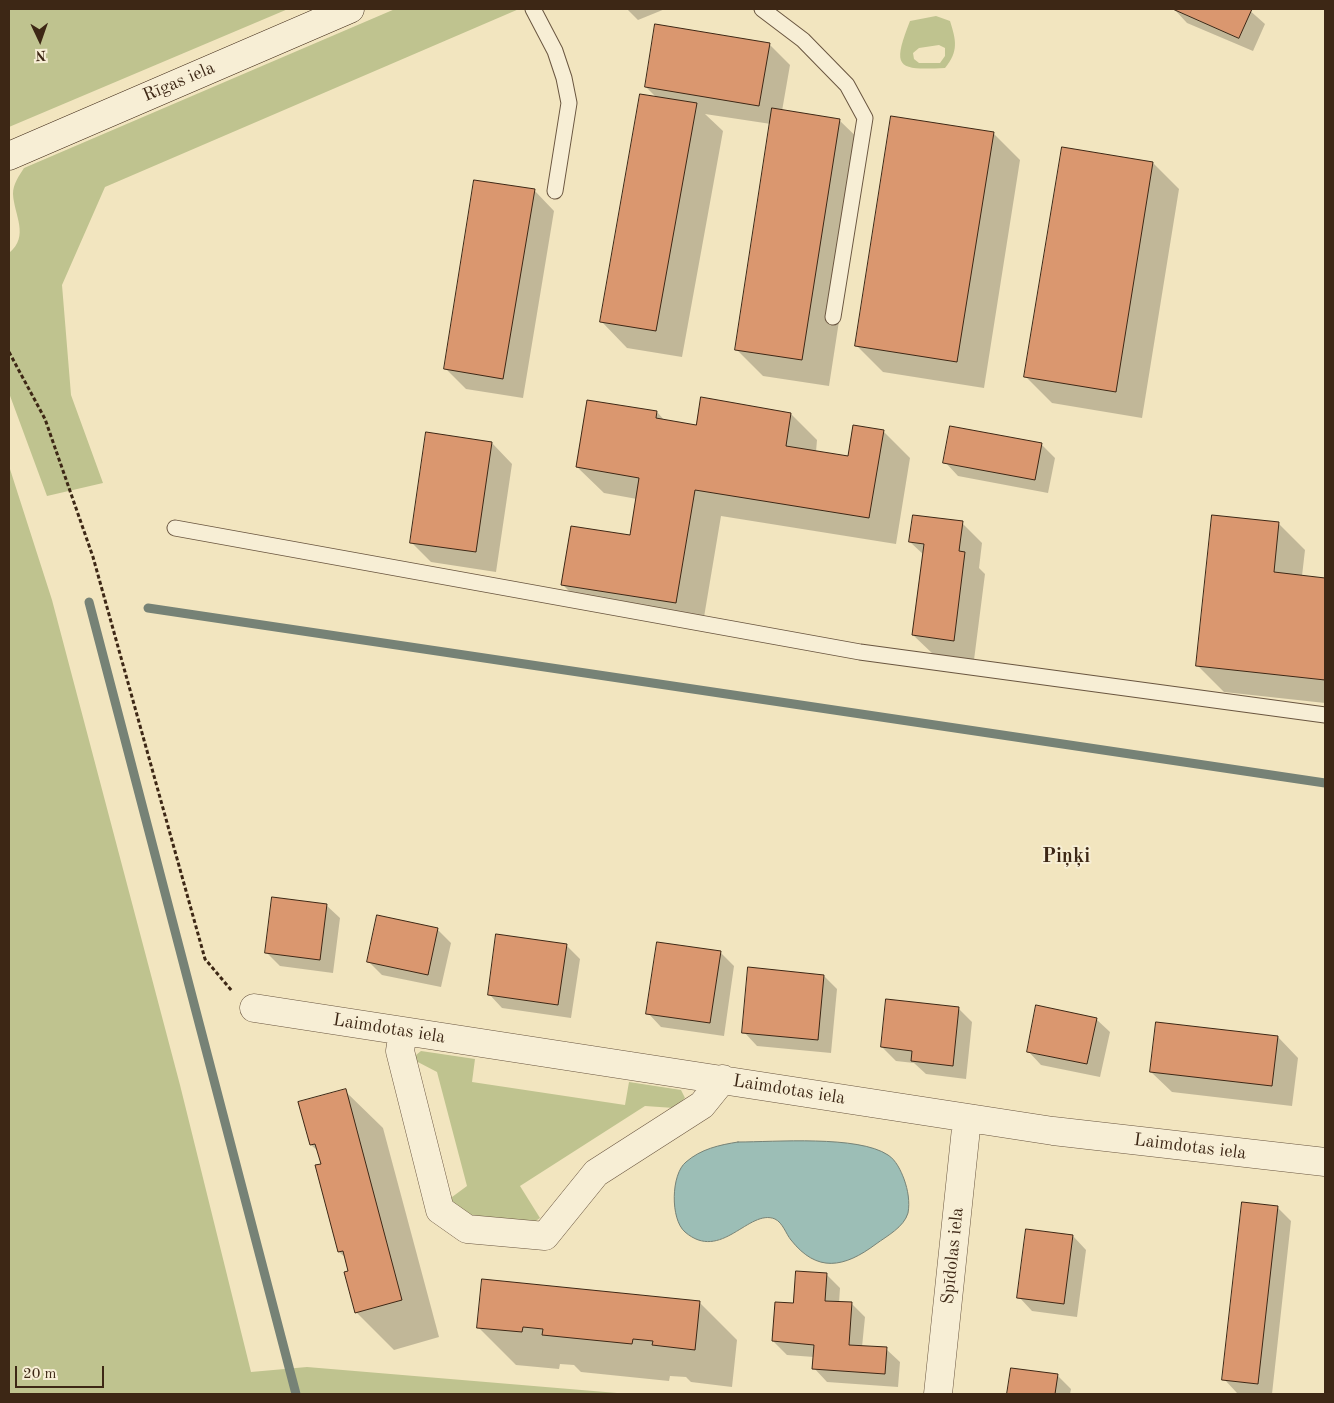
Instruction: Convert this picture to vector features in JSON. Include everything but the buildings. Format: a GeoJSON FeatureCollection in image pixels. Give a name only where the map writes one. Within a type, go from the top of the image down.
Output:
{"type":"FeatureCollection","features":[{"type":"Feature","properties":{"kind":"street","name":"Rīgas iela"},"geometry":{"type":"LineString","coordinates":[[9,156],[350,9]]}},
{"type":"Feature","properties":{"kind":"street","name":"Laimdotas iela"},"geometry":{"type":"LineString","coordinates":[[254,1008],[723,1079],[967,1119],[1053,1131],[1325,1162]]}},
{"type":"Feature","properties":{"kind":"street"},"geometry":{"type":"LineString","coordinates":[[403,1031],[400,1051],[440,1210],[467,1229],[545,1236],[596,1173],[702,1105],[723,1079]]}},
{"type":"Feature","properties":{"kind":"street","name":"Spīdolas iela"},"geometry":{"type":"LineString","coordinates":[[938,1394],[967,1119]]}},
{"type":"Feature","properties":{"kind":"lane"},"geometry":{"type":"LineString","coordinates":[[533,9],[555,51],[564,78],[569,103],[555,191]]}},
{"type":"Feature","properties":{"kind":"lane"},"geometry":{"type":"LineString","coordinates":[[762,9],[803,40],[847,85],[865,118],[833,317]]}},
{"type":"Feature","properties":{"kind":"lane"},"geometry":{"type":"LineString","coordinates":[[175,528],[860,652],[1325,715]]}},
{"type":"Feature","properties":{"kind":"path"},"geometry":{"type":"LineString","coordinates":[[9,352],[45,419],[93,557],[205,958],[237,996],[254,1008]]}},
{"type":"Feature","properties":{"kind":"green space"},"geometry":{"type":"Polygon","coordinates":[[[9,9],[288,9],[9,127],[9,9]]]}},
{"type":"Feature","properties":{"kind":"green space"},"geometry":{"type":"Polygon","coordinates":[[[395,9],[519,9],[105,187],[62,285],[71,395],[103,483],[47,496],[9,393],[9,253],[19,240],[20,232],[13,190],[24,168],[395,9]]]}},
{"type":"Feature","properties":{"kind":"green space"},"geometry":{"type":"Polygon","coordinates":[[[936,16],[950,21],[955,45],[953,56],[945,68],[908,67],[903,63],[900,57],[901,49],[910,21],[936,16]],[[939,45],[919,48],[913,53],[914,59],[919,63],[940,63],[945,56],[945,48],[939,45]]]}},
{"type":"Feature","properties":{"kind":"green space"},"geometry":{"type":"Polygon","coordinates":[[[9,466],[52,600],[180,1085],[251,1372],[307,1367],[629,1394],[9,1394],[9,466]]]}},
{"type":"Feature","properties":{"kind":"green space"},"geometry":{"type":"Polygon","coordinates":[[[421,1051],[475,1059],[472,1082],[625,1105],[629,1082],[681,1090],[685,1098],[674,1108],[645,1106],[520,1186],[540,1218],[527,1227],[464,1217],[448,1200],[467,1186],[437,1072],[414,1060],[421,1051]]]}},
{"type":"Feature","properties":{"kind":"water"},"geometry":{"type":"Polygon","coordinates":[[[738,1142],[837,1142],[874,1149],[888,1155],[896,1163],[905,1183],[909,1209],[906,1218],[895,1231],[864,1252],[842,1262],[821,1262],[811,1258],[801,1251],[775,1219],[765,1218],[755,1221],[722,1239],[711,1242],[698,1240],[685,1232],[680,1226],[677,1217],[674,1197],[677,1176],[686,1162],[698,1154],[717,1146],[738,1142]]]}},
{"type":"Feature","properties":{"kind":"waterway"},"geometry":{"type":"LineString","coordinates":[[89,602],[296,1394]]}},
{"type":"Feature","properties":{"kind":"waterway"},"geometry":{"type":"LineString","coordinates":[[148,608],[1325,783]]}},
{"type":"Feature","properties":{"kind":"district","name":"Piņķi"},"geometry":{"type":"Point","coordinates":[1066,857]}}]}
